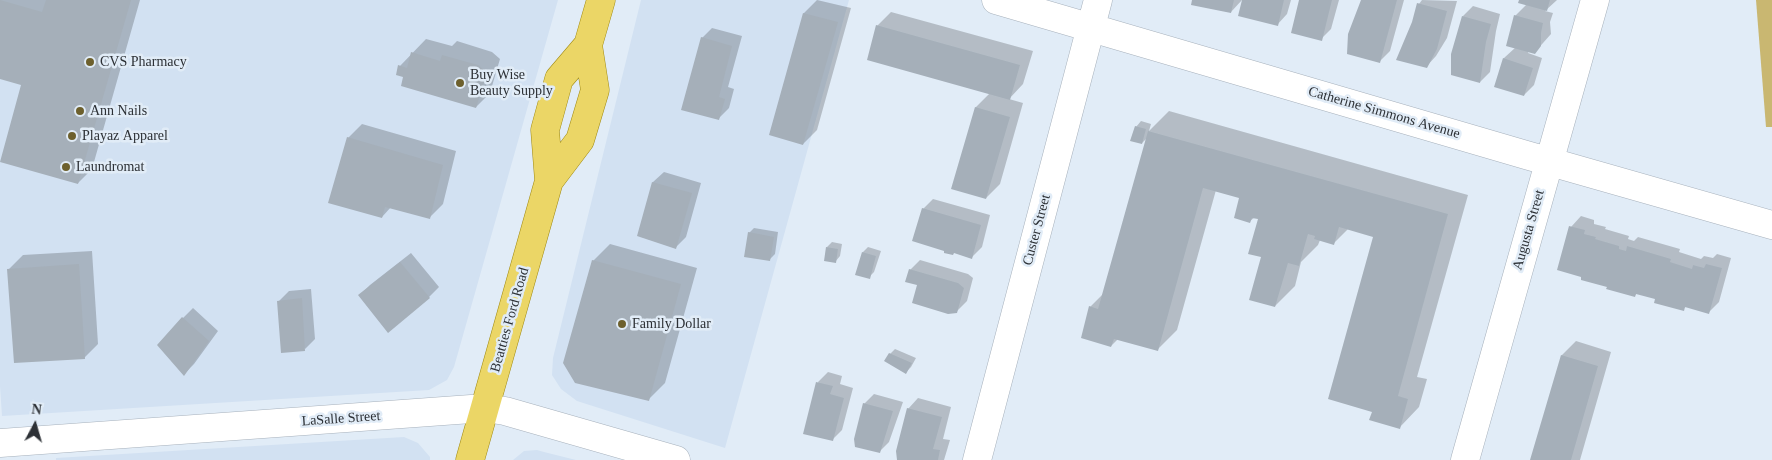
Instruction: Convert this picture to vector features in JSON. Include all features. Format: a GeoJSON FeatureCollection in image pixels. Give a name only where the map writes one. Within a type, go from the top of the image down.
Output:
{"type":"FeatureCollection","features":[{"type":"Feature","properties":{"kind":"main road","name":"Beatties Ford Road"},"geometry":{"type":"LineString","coordinates":[[550,181],[545,130],[559,79],[588,45],[601,0]]}},
{"type":"Feature","properties":{"kind":"main road","name":"Beatties Ford Road"},"geometry":{"type":"LineString","coordinates":[[470,460],[550,181],[580,140],[595,90],[588,45]]}},
{"type":"Feature","properties":{"kind":"street","name":"Catherine Simmons Avenue"},"geometry":{"type":"LineString","coordinates":[[996,0],[1549,162],[1772,225]]}},
{"type":"Feature","properties":{"kind":"street","name":"Custer Street"},"geometry":{"type":"LineString","coordinates":[[977,460],[1098,0]]}},
{"type":"Feature","properties":{"kind":"street","name":"Augusta Street"},"geometry":{"type":"LineString","coordinates":[[1465,460],[1595,0]]}},
{"type":"Feature","properties":{"kind":"street","name":"LaSalle Street"},"geometry":{"type":"LineString","coordinates":[[0,443],[44,450],[485,408],[505,411],[676,460]]}},
{"type":"Feature","properties":{"kind":"shaded area"},"geometry":{"type":"Polygon","coordinates":[[[0,0],[558,0],[454,367],[447,380],[429,390],[2,416],[0,386],[0,0]]]}},
{"type":"Feature","properties":{"kind":"shaded area"},"geometry":{"type":"Polygon","coordinates":[[[641,0],[849,0],[725,448],[577,401],[561,389],[552,375],[553,358],[641,0]]]}},
{"type":"Feature","properties":{"kind":"shaded area"},"geometry":{"type":"Polygon","coordinates":[[[1756,0],[1772,0],[1772,127],[1766,127],[1756,0]]]}},
{"type":"Feature","properties":{"kind":"shaded area"},"geometry":{"type":"Polygon","coordinates":[[[404,437],[418,443],[430,457],[430,460],[56,460],[56,458],[404,437]]]}},
{"type":"Feature","properties":{"kind":"shaded area"},"geometry":{"type":"Polygon","coordinates":[[[537,450],[576,460],[513,460],[524,451],[537,450]]]}},
{"type":"Feature","properties":{"kind":"building"},"geometry":{"type":"Polygon","coordinates":[[[0,0],[42,12],[46,0],[131,0],[78,184],[0,162],[21,85],[0,79],[0,0]]]}},
{"type":"Feature","properties":{"kind":"building"},"geometry":{"type":"Polygon","coordinates":[[[1192,0],[1234,0],[1231,13],[1191,5],[1192,0]]]}},
{"type":"Feature","properties":{"kind":"building"},"geometry":{"type":"Polygon","coordinates":[[[1242,0],[1284,0],[1278,26],[1238,16],[1242,0]]]}},
{"type":"Feature","properties":{"kind":"building"},"geometry":{"type":"Polygon","coordinates":[[[1299,0],[1332,0],[1322,41],[1291,33],[1299,0]]]}},
{"type":"Feature","properties":{"kind":"building"},"geometry":{"type":"Polygon","coordinates":[[[1361,0],[1397,0],[1380,63],[1347,54],[1348,34],[1361,0]]]}},
{"type":"Feature","properties":{"kind":"building"},"geometry":{"type":"Polygon","coordinates":[[[1519,0],[1550,0],[1547,11],[1518,3],[1519,0]]]}},
{"type":"Feature","properties":{"kind":"building"},"geometry":{"type":"Polygon","coordinates":[[[1417,3],[1447,11],[1437,49],[1427,68],[1396,60],[1412,22],[1417,3]]]}},
{"type":"Feature","properties":{"kind":"building"},"geometry":{"type":"Polygon","coordinates":[[[803,13],[838,22],[803,145],[769,135],[803,13]]]}},
{"type":"Feature","properties":{"kind":"building"},"geometry":{"type":"Polygon","coordinates":[[[1514,15],[1543,23],[1541,46],[1535,54],[1506,46],[1514,15]]]}},
{"type":"Feature","properties":{"kind":"building"},"geometry":{"type":"Polygon","coordinates":[[[1462,16],[1491,24],[1486,42],[1480,83],[1451,75],[1451,54],[1462,16]]]}},
{"type":"Feature","properties":{"kind":"building"},"geometry":{"type":"Polygon","coordinates":[[[876,25],[1020,65],[1010,100],[867,60],[876,25]]]}},
{"type":"Feature","properties":{"kind":"building"},"geometry":{"type":"Polygon","coordinates":[[[701,37],[732,46],[719,97],[725,99],[719,120],[681,110],[701,37]]]}},
{"type":"Feature","properties":{"kind":"building"},"geometry":{"type":"Polygon","coordinates":[[[411,52],[440,61],[442,55],[478,65],[487,73],[476,108],[401,86],[403,77],[396,75],[398,65],[407,68],[411,52]]]}},
{"type":"Feature","properties":{"kind":"building"},"geometry":{"type":"Polygon","coordinates":[[[1503,58],[1533,68],[1524,96],[1494,87],[1503,58]]]}},
{"type":"Feature","properties":{"kind":"building"},"geometry":{"type":"Polygon","coordinates":[[[975,107],[1010,117],[986,199],[951,189],[975,107]]]}},
{"type":"Feature","properties":{"kind":"building"},"geometry":{"type":"Polygon","coordinates":[[[1135,126],[1146,129],[1142,144],[1130,141],[1135,126]]]}},
{"type":"Feature","properties":{"kind":"building"},"geometry":{"type":"Polygon","coordinates":[[[1148,131],[1448,214],[1398,396],[1408,399],[1400,429],[1369,420],[1372,412],[1328,399],[1373,237],[1339,227],[1334,245],[1314,239],[1315,236],[1308,234],[1299,266],[1288,263],[1275,307],[1249,300],[1261,257],[1248,254],[1258,219],[1252,218],[1250,223],[1234,218],[1239,198],[1203,188],[1158,351],[1114,339],[1111,347],[1081,338],[1089,306],[1098,309],[1148,131]]]}},
{"type":"Feature","properties":{"kind":"building"},"geometry":{"type":"Polygon","coordinates":[[[347,137],[443,165],[430,219],[385,207],[382,218],[328,203],[347,137]]]}},
{"type":"Feature","properties":{"kind":"building"},"geometry":{"type":"Polygon","coordinates":[[[652,182],[692,193],[676,249],[637,236],[652,182]]]}},
{"type":"Feature","properties":{"kind":"building"},"geometry":{"type":"Polygon","coordinates":[[[922,208],[981,225],[972,259],[954,253],[953,255],[944,253],[944,251],[912,241],[922,208]]]}},
{"type":"Feature","properties":{"kind":"building"},"geometry":{"type":"Polygon","coordinates":[[[1569,226],[1585,230],[1584,234],[1619,246],[1619,249],[1626,251],[1627,246],[1671,259],[1670,262],[1692,269],[1693,265],[1704,268],[1706,264],[1722,268],[1709,314],[1685,307],[1684,311],[1654,303],[1655,299],[1636,294],[1635,297],[1606,289],[1607,287],[1581,280],[1581,277],[1557,270],[1569,226]]]}},
{"type":"Feature","properties":{"kind":"building"},"geometry":{"type":"Polygon","coordinates":[[[748,232],[774,237],[770,261],[744,257],[748,232]]]}},
{"type":"Feature","properties":{"kind":"building"},"geometry":{"type":"Polygon","coordinates":[[[826,247],[838,249],[836,263],[824,261],[826,247]]]}},
{"type":"Feature","properties":{"kind":"building"},"geometry":{"type":"Polygon","coordinates":[[[862,252],[876,256],[870,279],[855,275],[862,252]]]}},
{"type":"Feature","properties":{"kind":"building","name":"Family Dollar"},"geometry":{"type":"Polygon","coordinates":[[[592,260],[681,284],[649,401],[575,383],[563,363],[592,260]]]}},
{"type":"Feature","properties":{"kind":"building"},"geometry":{"type":"Polygon","coordinates":[[[400,262],[430,298],[388,333],[358,295],[400,262]]]}},
{"type":"Feature","properties":{"kind":"building"},"geometry":{"type":"Polygon","coordinates":[[[79,264],[85,359],[14,363],[7,269],[79,264]]]}},
{"type":"Feature","properties":{"kind":"building"},"geometry":{"type":"Polygon","coordinates":[[[909,269],[958,283],[964,288],[957,313],[948,314],[912,303],[917,285],[905,282],[909,269]]]}},
{"type":"Feature","properties":{"kind":"building"},"geometry":{"type":"Polygon","coordinates":[[[302,298],[305,351],[281,353],[277,301],[302,298]]]}},
{"type":"Feature","properties":{"kind":"building"},"geometry":{"type":"Polygon","coordinates":[[[182,317],[209,341],[184,376],[157,345],[182,317]]]}},
{"type":"Feature","properties":{"kind":"building"},"geometry":{"type":"Polygon","coordinates":[[[889,353],[912,363],[906,374],[884,361],[889,353]]]}},
{"type":"Feature","properties":{"kind":"building"},"geometry":{"type":"Polygon","coordinates":[[[1561,355],[1598,366],[1571,460],[1530,460],[1561,355]]]}},
{"type":"Feature","properties":{"kind":"building"},"geometry":{"type":"Polygon","coordinates":[[[816,382],[833,386],[830,394],[844,398],[833,441],[803,434],[816,382]]]}},
{"type":"Feature","properties":{"kind":"building"},"geometry":{"type":"Polygon","coordinates":[[[863,403],[893,411],[880,453],[855,447],[854,439],[863,403]]]}},
{"type":"Feature","properties":{"kind":"building"},"geometry":{"type":"Polygon","coordinates":[[[907,408],[942,417],[933,449],[940,450],[938,460],[897,460],[896,451],[907,408]]]}},
{"type":"Feature","properties":{"kind":"place","name":"CVS Pharmacy"},"geometry":{"type":"Point","coordinates":[90,62]}},
{"type":"Feature","properties":{"kind":"place","name":"Buy Wise Beauty Supply"},"geometry":{"type":"Point","coordinates":[460,83]}},
{"type":"Feature","properties":{"kind":"place","name":"Ann Nails"},"geometry":{"type":"Point","coordinates":[80,111]}},
{"type":"Feature","properties":{"kind":"place","name":"Playaz Apparel"},"geometry":{"type":"Point","coordinates":[72,136]}},
{"type":"Feature","properties":{"kind":"place","name":"Laundromat"},"geometry":{"type":"Point","coordinates":[66,167]}},
{"type":"Feature","properties":{"kind":"place","name":"Family Dollar"},"geometry":{"type":"Point","coordinates":[622,324]}}]}
